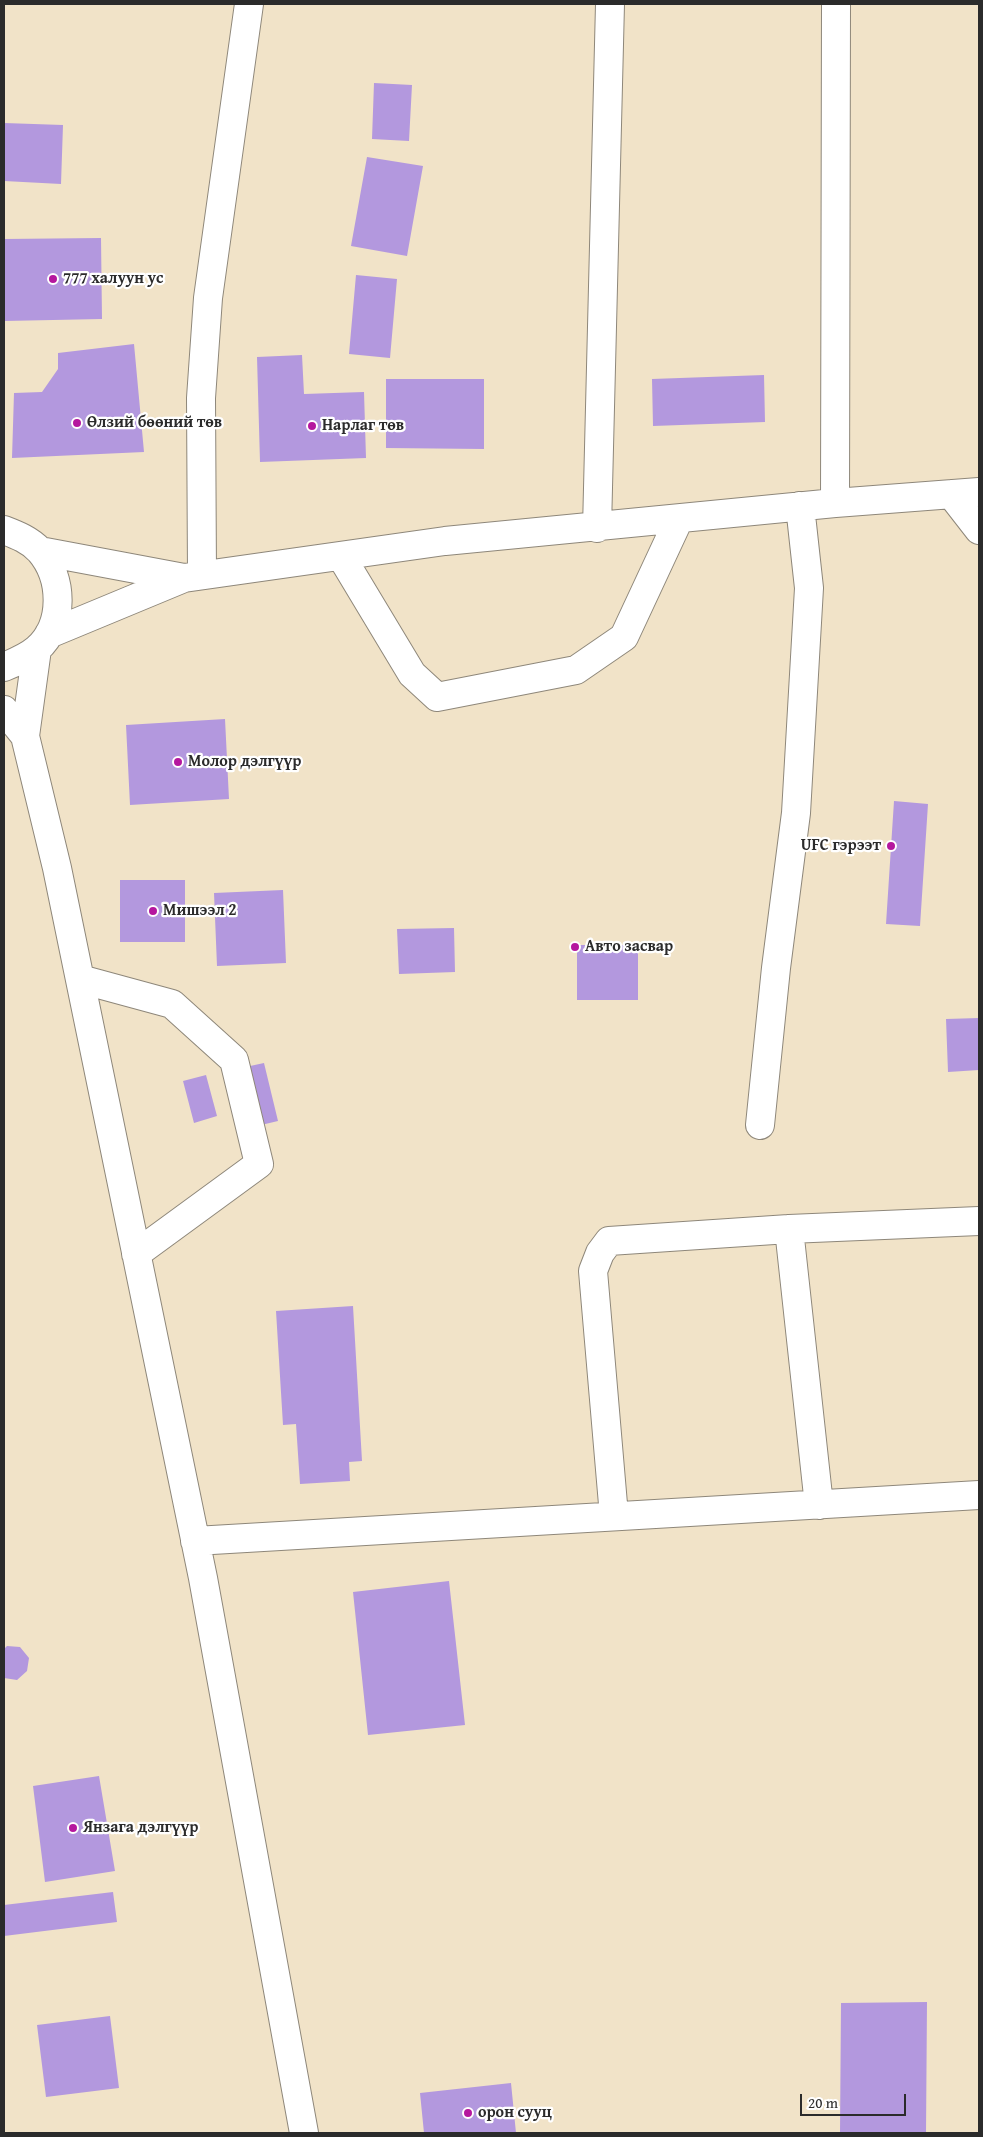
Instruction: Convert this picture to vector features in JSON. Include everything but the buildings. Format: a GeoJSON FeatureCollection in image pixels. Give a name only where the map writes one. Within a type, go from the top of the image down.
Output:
{"type":"FeatureCollection","features":[{"type":"Feature","properties":{"kind":"street"},"geometry":{"type":"LineString","coordinates":[[193,577],[201,398],[208,298],[248,4]]}},
{"type":"Feature","properties":{"kind":"street"},"geometry":{"type":"LineString","coordinates":[[597,528],[610,4]]}},
{"type":"Feature","properties":{"kind":"street"},"geometry":{"type":"LineString","coordinates":[[835,503],[836,4]]}},
{"type":"Feature","properties":{"kind":"street"},"geometry":{"type":"LineString","coordinates":[[4,666],[22,660],[43,641],[193,577],[445,541],[597,528],[800,506],[979,492]]}},
{"type":"Feature","properties":{"kind":"street"},"geometry":{"type":"LineString","coordinates":[[951,494],[979,530]]}},
{"type":"Feature","properties":{"kind":"street"},"geometry":{"type":"LineString","coordinates":[[760,1125],[776,968],[796,813],[809,588],[800,506]]}},
{"type":"Feature","properties":{"kind":"street"},"geometry":{"type":"LineString","coordinates":[[341,556],[412,674],[437,697],[576,670],[624,636],[678,519]]}},
{"type":"Feature","properties":{"kind":"street"},"geometry":{"type":"LineString","coordinates":[[17,534],[193,577]]}},
{"type":"Feature","properties":{"kind":"street"},"geometry":{"type":"LineString","coordinates":[[17,534],[52,569],[58,591],[57,613],[43,641],[25,736],[57,868],[195,1541],[304,2133]]}},
{"type":"Feature","properties":{"kind":"street"},"geometry":{"type":"LineString","coordinates":[[4,710],[25,736]]}},
{"type":"Feature","properties":{"kind":"street"},"geometry":{"type":"LineString","coordinates":[[80,979],[172,1004],[234,1060],[259,1164],[136,1254]]}},
{"type":"Feature","properties":{"kind":"street"},"geometry":{"type":"LineString","coordinates":[[614,1516],[594,1271],[600,1253],[609,1241],[789,1229],[979,1221]]}},
{"type":"Feature","properties":{"kind":"street"},"geometry":{"type":"LineString","coordinates":[[789,1229],[819,1504]]}},
{"type":"Feature","properties":{"kind":"street"},"geometry":{"type":"LineString","coordinates":[[195,1541],[979,1495]]}},
{"type":"Feature","properties":{"kind":"place","name":"777 халуун ус"},"geometry":{"type":"Point","coordinates":[53,279]}},
{"type":"Feature","properties":{"kind":"place","name":"Өлзий бөөний төв"},"geometry":{"type":"Point","coordinates":[77,423]}},
{"type":"Feature","properties":{"kind":"place","name":"Нарлаг төв"},"geometry":{"type":"Point","coordinates":[312,426]}},
{"type":"Feature","properties":{"kind":"place","name":"Молор дэлгүүр"},"geometry":{"type":"Point","coordinates":[178,762]}},
{"type":"Feature","properties":{"kind":"place","name":"UFC гэрээт"},"geometry":{"type":"Point","coordinates":[891,846]}},
{"type":"Feature","properties":{"kind":"place","name":"Мишээл 2"},"geometry":{"type":"Point","coordinates":[153,911]}},
{"type":"Feature","properties":{"kind":"place","name":"Авто засвар"},"geometry":{"type":"Point","coordinates":[575,947]}},
{"type":"Feature","properties":{"kind":"place","name":"Янзага дэлгүүр"},"geometry":{"type":"Point","coordinates":[73,1828]}},
{"type":"Feature","properties":{"kind":"place","name":"орон сууц"},"geometry":{"type":"Point","coordinates":[468,2113]}}]}
